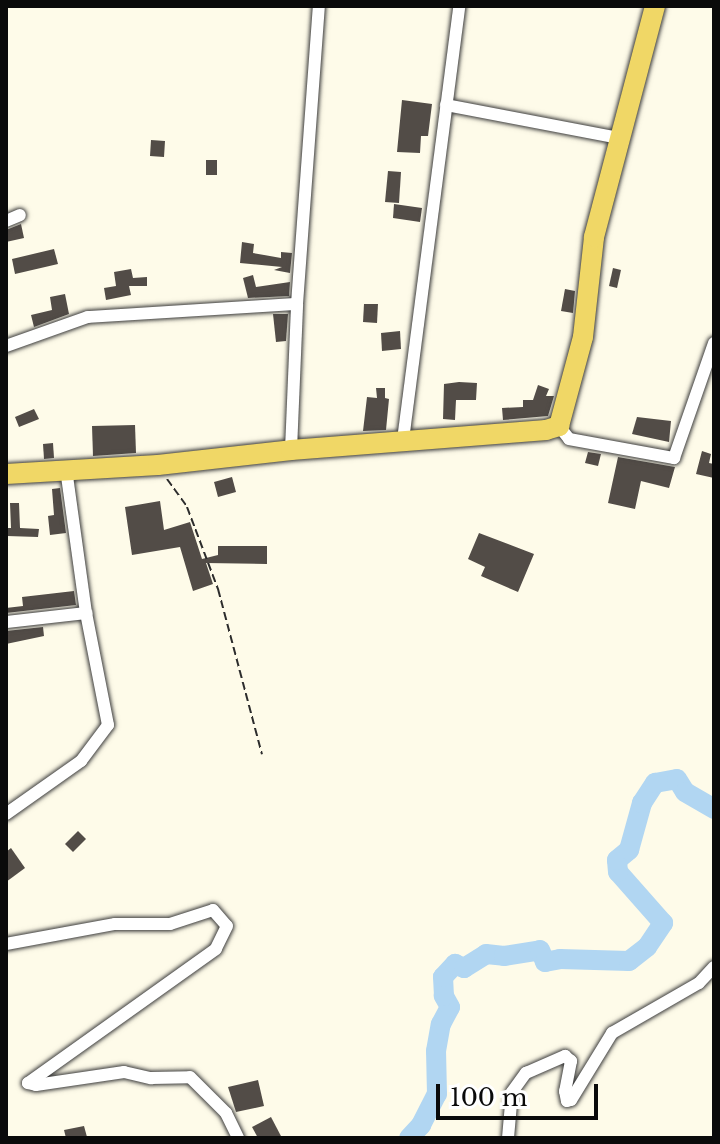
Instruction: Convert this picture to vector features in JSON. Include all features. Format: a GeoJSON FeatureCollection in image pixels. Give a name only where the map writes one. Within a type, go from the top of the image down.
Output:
{"type":"FeatureCollection","features":[{"type":"Feature","properties":{"kind":"main road"},"geometry":{"type":"LineString","coordinates":[[6,474],[66,468],[158,465],[291,450],[546,430],[559,426],[583,337],[594,237],[655,6]]}},
{"type":"Feature","properties":{"kind":"street"},"geometry":{"type":"LineString","coordinates":[[291,450],[297,304],[319,6]]}},
{"type":"Feature","properties":{"kind":"street"},"geometry":{"type":"LineString","coordinates":[[403,440],[459,6]]}},
{"type":"Feature","properties":{"kind":"street"},"geometry":{"type":"LineString","coordinates":[[446,105],[619,138]]}},
{"type":"Feature","properties":{"kind":"street"},"geometry":{"type":"LineString","coordinates":[[6,221],[20,215]]}},
{"type":"Feature","properties":{"kind":"street"},"geometry":{"type":"LineString","coordinates":[[6,346],[88,317],[297,304]]}},
{"type":"Feature","properties":{"kind":"street"},"geometry":{"type":"LineString","coordinates":[[559,426],[569,439],[674,458],[714,343]]}},
{"type":"Feature","properties":{"kind":"street"},"geometry":{"type":"LineString","coordinates":[[6,814],[81,761],[108,725],[86,613],[66,468]]}},
{"type":"Feature","properties":{"kind":"street"},"geometry":{"type":"LineString","coordinates":[[6,622],[86,613]]}},
{"type":"Feature","properties":{"kind":"street"},"geometry":{"type":"LineString","coordinates":[[6,944],[115,924],[170,924],[213,910],[227,926],[216,949],[28,1083],[36,1085],[124,1072],[151,1078],[190,1077],[226,1113],[238,1138]]}},
{"type":"Feature","properties":{"kind":"street"},"geometry":{"type":"LineString","coordinates":[[508,1138],[512,1092],[526,1073],[565,1056],[571,1061],[565,1091],[567,1101],[571,1100],[612,1033],[699,983],[714,967]]}},
{"type":"Feature","properties":{"kind":"path"},"geometry":{"type":"LineString","coordinates":[[158,465],[187,507],[214,577],[262,754]]}},
{"type":"Feature","properties":{"kind":"building"},"geometry":{"type":"Polygon","coordinates":[[[402,100],[432,104],[428,136],[421,136],[420,153],[397,152],[402,100]]]}},
{"type":"Feature","properties":{"kind":"building"},"geometry":{"type":"Polygon","coordinates":[[[151,140],[165,141],[164,157],[150,156],[151,140]]]}},
{"type":"Feature","properties":{"kind":"building"},"geometry":{"type":"Polygon","coordinates":[[[206,160],[217,160],[217,175],[206,175],[206,160]]]}},
{"type":"Feature","properties":{"kind":"building"},"geometry":{"type":"Polygon","coordinates":[[[388,171],[401,172],[399,203],[385,202],[388,171]]]}},
{"type":"Feature","properties":{"kind":"building"},"geometry":{"type":"Polygon","coordinates":[[[394,204],[422,208],[420,222],[393,218],[394,204]]]}},
{"type":"Feature","properties":{"kind":"building"},"geometry":{"type":"Polygon","coordinates":[[[21,224],[24,238],[6,242],[6,230],[21,224]]]}},
{"type":"Feature","properties":{"kind":"building"},"geometry":{"type":"Polygon","coordinates":[[[242,242],[254,244],[253,253],[281,258],[281,252],[292,253],[290,273],[274,270],[282,267],[240,263],[242,242]]]}},
{"type":"Feature","properties":{"kind":"building"},"geometry":{"type":"Polygon","coordinates":[[[54,249],[58,264],[15,274],[12,259],[54,249]]]}},
{"type":"Feature","properties":{"kind":"building"},"geometry":{"type":"Polygon","coordinates":[[[613,268],[621,270],[617,288],[609,286],[613,268]]]}},
{"type":"Feature","properties":{"kind":"building"},"geometry":{"type":"Polygon","coordinates":[[[131,269],[133,278],[147,277],[147,286],[129,286],[131,295],[106,300],[104,288],[116,286],[114,272],[131,269]]]}},
{"type":"Feature","properties":{"kind":"building"},"geometry":{"type":"Polygon","coordinates":[[[253,275],[256,287],[290,282],[289,296],[248,298],[243,278],[253,275]]]}},
{"type":"Feature","properties":{"kind":"building"},"geometry":{"type":"Polygon","coordinates":[[[565,289],[575,291],[573,313],[561,311],[565,289]]]}},
{"type":"Feature","properties":{"kind":"building"},"geometry":{"type":"Polygon","coordinates":[[[65,294],[69,314],[34,327],[31,315],[52,310],[50,297],[65,294]]]}},
{"type":"Feature","properties":{"kind":"building"},"geometry":{"type":"Polygon","coordinates":[[[364,304],[378,304],[377,323],[363,322],[364,304]]]}},
{"type":"Feature","properties":{"kind":"building"},"geometry":{"type":"Polygon","coordinates":[[[273,314],[288,314],[286,341],[276,342],[273,314]]]}},
{"type":"Feature","properties":{"kind":"building"},"geometry":{"type":"Polygon","coordinates":[[[400,331],[401,349],[382,351],[381,333],[400,331]]]}},
{"type":"Feature","properties":{"kind":"building"},"geometry":{"type":"Polygon","coordinates":[[[477,383],[476,400],[456,400],[455,420],[443,419],[444,384],[477,383]]]}},
{"type":"Feature","properties":{"kind":"building"},"geometry":{"type":"Polygon","coordinates":[[[538,385],[549,389],[546,396],[554,396],[548,416],[503,420],[502,408],[523,407],[523,400],[533,400],[538,385]]]}},
{"type":"Feature","properties":{"kind":"building"},"geometry":{"type":"Polygon","coordinates":[[[376,388],[385,388],[385,398],[389,399],[386,430],[363,431],[367,397],[377,398],[376,388]]]}},
{"type":"Feature","properties":{"kind":"building"},"geometry":{"type":"Polygon","coordinates":[[[34,409],[39,419],[19,427],[15,417],[34,409]]]}},
{"type":"Feature","properties":{"kind":"building"},"geometry":{"type":"Polygon","coordinates":[[[637,417],[671,421],[669,442],[632,434],[637,417]]]}},
{"type":"Feature","properties":{"kind":"building"},"geometry":{"type":"Polygon","coordinates":[[[135,425],[136,453],[93,456],[92,426],[135,425]]]}},
{"type":"Feature","properties":{"kind":"building"},"geometry":{"type":"Polygon","coordinates":[[[53,443],[54,458],[44,459],[43,444],[53,443]]]}},
{"type":"Feature","properties":{"kind":"building"},"geometry":{"type":"Polygon","coordinates":[[[702,451],[711,454],[709,463],[714,464],[714,478],[696,474],[702,451]]]}},
{"type":"Feature","properties":{"kind":"building"},"geometry":{"type":"Polygon","coordinates":[[[588,452],[601,454],[598,466],[585,463],[588,452]]]}},
{"type":"Feature","properties":{"kind":"building"},"geometry":{"type":"Polygon","coordinates":[[[618,457],[675,467],[669,488],[641,481],[635,509],[608,503],[618,457]]]}},
{"type":"Feature","properties":{"kind":"building"},"geometry":{"type":"Polygon","coordinates":[[[232,477],[236,492],[218,497],[214,482],[232,477]]]}},
{"type":"Feature","properties":{"kind":"building"},"geometry":{"type":"Polygon","coordinates":[[[60,488],[66,533],[50,535],[48,516],[54,515],[52,489],[60,488]]]}},
{"type":"Feature","properties":{"kind":"building"},"geometry":{"type":"Polygon","coordinates":[[[160,501],[164,530],[190,522],[202,559],[218,555],[218,546],[267,546],[267,564],[206,563],[213,584],[193,591],[180,547],[132,555],[125,507],[160,501]]]}},
{"type":"Feature","properties":{"kind":"building"},"geometry":{"type":"Polygon","coordinates":[[[10,503],[19,503],[20,528],[39,529],[38,537],[7,536],[7,528],[11,528],[10,503]]]}},
{"type":"Feature","properties":{"kind":"building"},"geometry":{"type":"Polygon","coordinates":[[[479,533],[534,554],[518,592],[481,576],[485,567],[468,559],[479,533]]]}},
{"type":"Feature","properties":{"kind":"building"},"geometry":{"type":"Polygon","coordinates":[[[74,591],[76,605],[6,613],[6,608],[23,606],[22,597],[74,591]]]}},
{"type":"Feature","properties":{"kind":"building"},"geometry":{"type":"Polygon","coordinates":[[[43,627],[44,636],[6,644],[6,631],[43,627]]]}},
{"type":"Feature","properties":{"kind":"building"},"geometry":{"type":"Polygon","coordinates":[[[78,831],[86,839],[73,852],[65,844],[78,831]]]}},
{"type":"Feature","properties":{"kind":"building"},"geometry":{"type":"Polygon","coordinates":[[[11,848],[25,868],[6,882],[6,852],[11,848]]]}},
{"type":"Feature","properties":{"kind":"building"},"geometry":{"type":"Polygon","coordinates":[[[258,1080],[264,1106],[236,1112],[228,1087],[258,1080]]]}},
{"type":"Feature","properties":{"kind":"building"},"geometry":{"type":"Polygon","coordinates":[[[271,1117],[282,1138],[258,1138],[252,1127],[271,1117]]]}},
{"type":"Feature","properties":{"kind":"building"},"geometry":{"type":"Polygon","coordinates":[[[84,1126],[87,1137],[66,1138],[64,1130],[84,1126]]]}},
{"type":"Feature","properties":{"kind":"waterway"},"geometry":{"type":"LineString","coordinates":[[409,1138],[421,1125],[437,1094],[436,1051],[441,1024],[450,1007],[444,996],[443,977],[455,964],[464,968],[486,954],[504,956],[540,950],[545,962],[560,959],[629,961],[647,947],[663,923],[618,872],[617,860],[629,850],[642,803],[655,783],[677,779],[685,792],[714,809]]}}]}
